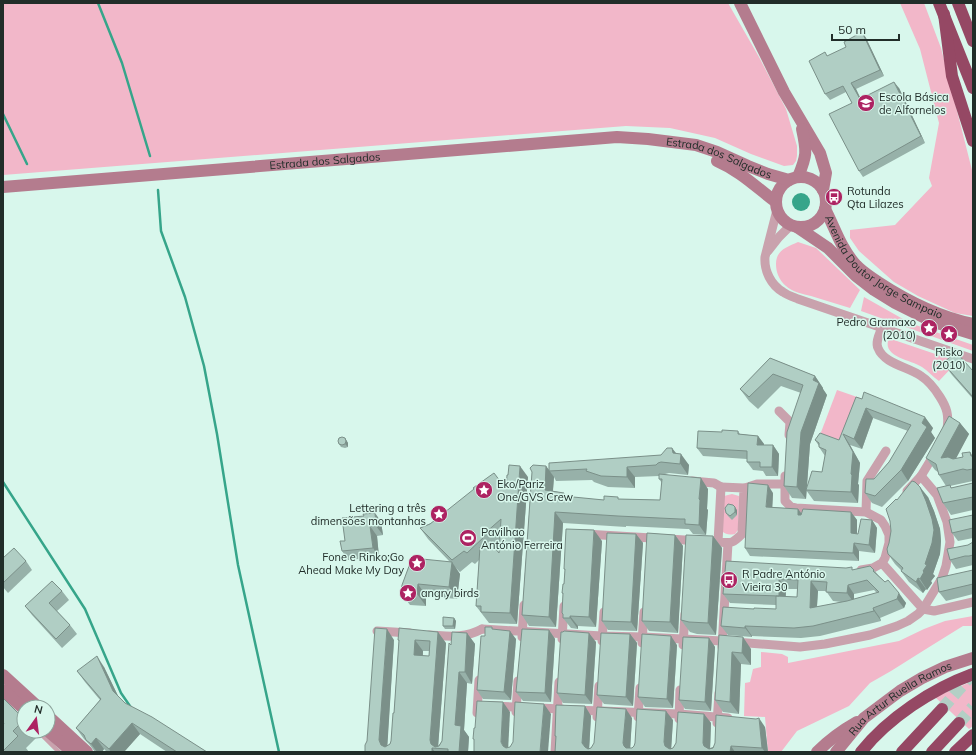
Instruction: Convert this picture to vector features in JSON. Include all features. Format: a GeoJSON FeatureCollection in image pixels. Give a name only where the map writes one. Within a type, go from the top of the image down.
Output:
{"type":"FeatureCollection","features":[{"type":"Feature","properties":{"kind":"highway"},"geometry":{"type":"LineString","coordinates":[[959,5],[973,28]]}},
{"type":"Feature","properties":{"kind":"highway"},"geometry":{"type":"LineString","coordinates":[[959,5],[973,41]]}},
{"type":"Feature","properties":{"kind":"highway"},"geometry":{"type":"LineString","coordinates":[[942,8],[973,88]]}},
{"type":"Feature","properties":{"kind":"highway"},"geometry":{"type":"LineString","coordinates":[[942,8],[952,76],[973,141]]}},
{"type":"Feature","properties":{"kind":"highway"},"geometry":{"type":"LineString","coordinates":[[861,752],[872,739],[903,711],[937,690],[973,674]]}},
{"type":"Feature","properties":{"kind":"highway"},"geometry":{"type":"LineString","coordinates":[[902,752],[942,709]]}},
{"type":"Feature","properties":{"kind":"highway"},"geometry":{"type":"LineString","coordinates":[[932,752],[959,723]]}},
{"type":"Feature","properties":{"kind":"highway"},"geometry":{"type":"LineString","coordinates":[[955,752],[973,735]]}},
{"type":"Feature","properties":{"kind":"main road"},"geometry":{"type":"LineString","coordinates":[[740,3],[784,92],[822,157],[826,174],[823,190]]}},
{"type":"Feature","properties":{"kind":"main road"},"geometry":{"type":"LineString","coordinates":[[793,178],[805,177],[818,184],[823,190],[826,203],[825,209],[817,221],[811,224],[794,226],[780,216],[776,206],[776,196],[779,189],[783,184],[793,178],[804,162],[806,152],[800,120]]}},
{"type":"Feature","properties":{"kind":"main road","name":"Estrada dos Salgados"},"geometry":{"type":"LineString","coordinates":[[3,187],[617,137],[696,145],[762,171],[793,178]]}},
{"type":"Feature","properties":{"kind":"main road","name":"Estrada dos Salgados"},"geometry":{"type":"LineString","coordinates":[[648,139],[689,150],[730,166],[740,173],[776,206]]}},
{"type":"Feature","properties":{"kind":"main road","name":"Avenida Doutor Jorge Sampaio"},"geometry":{"type":"LineString","coordinates":[[825,209],[846,252],[856,266],[894,292],[916,304],[938,314],[973,324]]}},
{"type":"Feature","properties":{"kind":"main road","name":"Avenida Doutor Jorge Sampaio"},"geometry":{"type":"LineString","coordinates":[[794,226],[828,248],[856,276],[874,290],[895,303],[931,321],[973,334]]}},
{"type":"Feature","properties":{"kind":"main road","name":"Rua Artur Ruella Ramos"},"geometry":{"type":"LineString","coordinates":[[836,752],[864,718],[900,691],[945,667],[973,658]]}},
{"type":"Feature","properties":{"kind":"main road"},"geometry":{"type":"LineString","coordinates":[[3,675],[29,699]]}},
{"type":"Feature","properties":{"kind":"main road"},"geometry":{"type":"LineString","coordinates":[[3,690],[14,700]]}},
{"type":"Feature","properties":{"kind":"main road"},"geometry":{"type":"LineString","coordinates":[[817,752],[834,736],[864,718]]}},
{"type":"Feature","properties":{"kind":"main road"},"geometry":{"type":"LineString","coordinates":[[56,723],[87,752]]}},
{"type":"Feature","properties":{"kind":"main road"},"geometry":{"type":"LineString","coordinates":[[56,737],[72,752]]}},
{"type":"Feature","properties":{"kind":"street"},"geometry":{"type":"LineString","coordinates":[[776,206],[764,264],[768,276],[774,286],[783,292],[811,304],[973,359]]}},
{"type":"Feature","properties":{"kind":"street"},"geometry":{"type":"LineString","coordinates":[[765,258],[771,246],[794,226]]}},
{"type":"Feature","properties":{"kind":"street"},"geometry":{"type":"LineString","coordinates":[[882,327],[877,344],[882,354],[889,361],[912,370],[928,381],[936,390],[945,405],[948,420],[947,430],[921,476],[901,498]]}},
{"type":"Feature","properties":{"kind":"street"},"geometry":{"type":"LineString","coordinates":[[779,411],[790,422],[788,446]]}},
{"type":"Feature","properties":{"kind":"street"},"geometry":{"type":"LineString","coordinates":[[866,512],[867,481],[886,451]]}},
{"type":"Feature","properties":{"kind":"street"},"geometry":{"type":"LineString","coordinates":[[786,469],[785,501],[791,507],[866,512],[883,517],[889,535],[889,543],[885,558],[882,563],[873,568],[853,572]]}},
{"type":"Feature","properties":{"kind":"street"},"geometry":{"type":"LineString","coordinates":[[376,635],[401,633],[452,639],[472,634],[482,629],[722,641],[800,647],[825,644],[870,635],[908,621],[918,614],[923,609],[942,578],[946,566],[950,542],[951,521],[941,494],[921,476]]}},
{"type":"Feature","properties":{"kind":"street"},"geometry":{"type":"LineString","coordinates":[[684,480],[714,483],[721,487],[744,488],[757,484],[785,484]]}},
{"type":"Feature","properties":{"kind":"street"},"geometry":{"type":"LineString","coordinates":[[718,542],[721,487]]}},
{"type":"Feature","properties":{"kind":"street"},"geometry":{"type":"LineString","coordinates":[[575,533],[608,540],[649,538],[689,545],[732,542],[742,534],[744,488]]}},
{"type":"Feature","properties":{"kind":"street"},"geometry":{"type":"LineString","coordinates":[[648,548],[649,538]]}},
{"type":"Feature","properties":{"kind":"street"},"geometry":{"type":"LineString","coordinates":[[721,659],[732,542]]}},
{"type":"Feature","properties":{"kind":"street"},"geometry":{"type":"LineString","coordinates":[[948,553],[960,550]]}},
{"type":"Feature","properties":{"kind":"street"},"geometry":{"type":"LineString","coordinates":[[882,563],[923,609],[934,611],[973,602]]}},
{"type":"Feature","properties":{"kind":"street"},"geometry":{"type":"LineString","coordinates":[[942,578],[954,575]]}},
{"type":"Feature","properties":{"kind":"street"},"geometry":{"type":"LineString","coordinates":[[561,648],[565,595]]}},
{"type":"Feature","properties":{"kind":"street"},"geometry":{"type":"LineString","coordinates":[[522,646],[524,600]]}},
{"type":"Feature","properties":{"kind":"street"},"geometry":{"type":"LineString","coordinates":[[602,647],[604,600]]}},
{"type":"Feature","properties":{"kind":"street"},"geometry":{"type":"LineString","coordinates":[[642,650],[645,600]]}},
{"type":"Feature","properties":{"kind":"street"},"geometry":{"type":"LineString","coordinates":[[682,654],[686,602]]}},
{"type":"Feature","properties":{"kind":"street"},"geometry":{"type":"LineString","coordinates":[[481,643],[482,629]]}},
{"type":"Feature","properties":{"kind":"street"},"geometry":{"type":"LineString","coordinates":[[400,642],[401,633]]}},
{"type":"Feature","properties":{"kind":"street"},"geometry":{"type":"LineString","coordinates":[[516,722],[520,669]]}},
{"type":"Feature","properties":{"kind":"street"},"geometry":{"type":"LineString","coordinates":[[555,752],[560,671]]}},
{"type":"Feature","properties":{"kind":"street"},"geometry":{"type":"LineString","coordinates":[[476,721],[479,673]]}},
{"type":"Feature","properties":{"kind":"street"},"geometry":{"type":"LineString","coordinates":[[597,724],[600,678]]}},
{"type":"Feature","properties":{"kind":"street"},"geometry":{"type":"LineString","coordinates":[[637,728],[640,681]]}},
{"type":"Feature","properties":{"kind":"street"},"geometry":{"type":"LineString","coordinates":[[678,725],[681,684]]}},
{"type":"Feature","properties":{"kind":"street"},"geometry":{"type":"LineString","coordinates":[[717,731],[719,687]]}},
{"type":"Feature","properties":{"kind":"street"},"geometry":{"type":"LineString","coordinates":[[477,705],[679,714],[740,720]]}},
{"type":"Feature","properties":{"kind":"lane"},"geometry":{"type":"LineString","coordinates":[[45,739],[59,752]]}},
{"type":"Feature","properties":{"kind":"shaded area"},"geometry":{"type":"Polygon","coordinates":[[[3,3],[728,3],[759,57],[786,109],[797,146],[797,156],[793,165],[784,166],[751,154],[715,138],[670,128],[626,126],[3,175],[3,3]]]}},
{"type":"Feature","properties":{"kind":"shaded area"},"geometry":{"type":"Polygon","coordinates":[[[900,3],[924,3],[941,48],[973,174],[973,316],[955,313],[918,296],[894,282],[859,251],[850,238],[850,230],[895,225],[932,186],[929,178],[939,123],[920,49],[900,3]]]}},
{"type":"Feature","properties":{"kind":"shaded area"},"geometry":{"type":"Polygon","coordinates":[[[797,193],[805,193],[810,198],[808,209],[805,211],[797,211],[792,206],[792,198],[797,193]]]}},
{"type":"Feature","properties":{"kind":"shaded area"},"geometry":{"type":"Polygon","coordinates":[[[798,242],[816,248],[860,290],[850,308],[794,291],[788,288],[781,281],[777,273],[776,259],[780,252],[798,242]]]}},
{"type":"Feature","properties":{"kind":"shaded area"},"geometry":{"type":"Polygon","coordinates":[[[864,297],[910,323],[973,345],[973,351],[861,311],[864,297]]]}},
{"type":"Feature","properties":{"kind":"shaded area"},"geometry":{"type":"Polygon","coordinates":[[[891,339],[956,361],[956,363],[939,381],[922,367],[899,357],[890,351],[888,341],[891,339]]]}},
{"type":"Feature","properties":{"kind":"shaded area"},"geometry":{"type":"Polygon","coordinates":[[[837,390],[860,398],[842,444],[820,435],[837,390]]]}},
{"type":"Feature","properties":{"kind":"shaded area"},"geometry":{"type":"Polygon","coordinates":[[[732,494],[739,496],[738,530],[735,534],[730,535],[722,531],[724,496],[732,494]]]}},
{"type":"Feature","properties":{"kind":"shaded area"},"geometry":{"type":"Polygon","coordinates":[[[973,616],[973,626],[963,626],[870,683],[849,706],[797,731],[781,752],[768,752],[765,717],[744,716],[745,683],[750,682],[753,669],[761,667],[761,652],[782,654],[788,657],[788,663],[899,641],[945,621],[973,616]]]}},
{"type":"Feature","properties":{"kind":"shaded area"},"geometry":{"type":"Polygon","coordinates":[[[973,681],[973,726],[969,729],[935,697],[973,681]]]}},
{"type":"Feature","properties":{"kind":"building"},"geometry":{"type":"Polygon","coordinates":[[[862,32],[880,70],[851,83],[860,99],[894,82],[921,136],[859,171],[829,114],[852,103],[843,86],[825,94],[809,61],[825,52],[827,56],[846,47],[844,42],[862,32]]]}},
{"type":"Feature","properties":{"kind":"building"},"geometry":{"type":"Polygon","coordinates":[[[956,352],[973,371],[973,397],[943,363],[956,352]]]}},
{"type":"Feature","properties":{"kind":"building"},"geometry":{"type":"Polygon","coordinates":[[[770,358],[815,376],[813,380],[819,383],[801,432],[797,487],[784,486],[787,432],[803,385],[773,374],[749,397],[740,389],[770,358]]]}},
{"type":"Feature","properties":{"kind":"building"},"geometry":{"type":"Polygon","coordinates":[[[864,392],[925,417],[922,423],[927,427],[901,470],[875,496],[865,493],[866,479],[874,479],[889,462],[911,425],[866,408],[854,439],[843,434],[853,452],[851,492],[806,490],[812,471],[822,472],[826,450],[819,447],[819,443],[815,440],[820,433],[839,440],[856,397],[862,399],[864,392]]]}},
{"type":"Feature","properties":{"kind":"building"},"geometry":{"type":"Polygon","coordinates":[[[949,416],[960,423],[941,458],[948,457],[953,459],[963,457],[962,453],[970,452],[971,456],[973,456],[973,469],[963,469],[939,475],[936,464],[926,458],[949,416]]]}},
{"type":"Feature","properties":{"kind":"building"},"geometry":{"type":"Polygon","coordinates":[[[722,430],[738,431],[738,434],[758,436],[757,445],[773,445],[772,467],[760,467],[760,462],[747,462],[747,451],[697,448],[698,431],[722,432],[722,430]]]}},
{"type":"Feature","properties":{"kind":"building"},"geometry":{"type":"Polygon","coordinates":[[[340,437],[344,437],[346,441],[344,445],[340,445],[338,443],[338,439],[340,437]]]}},
{"type":"Feature","properties":{"kind":"building"},"geometry":{"type":"Polygon","coordinates":[[[667,448],[672,448],[673,453],[681,454],[680,464],[661,462],[656,465],[627,467],[627,477],[601,476],[586,471],[587,469],[549,471],[549,463],[661,455],[667,448]]]}},
{"type":"Feature","properties":{"kind":"building"},"geometry":{"type":"Polygon","coordinates":[[[509,465],[520,466],[510,613],[481,612],[481,606],[476,606],[480,547],[494,547],[499,553],[501,519],[484,534],[485,536],[467,553],[464,551],[452,560],[420,528],[430,524],[474,489],[473,488],[494,473],[506,489],[509,465]]]}},
{"type":"Feature","properties":{"kind":"building"},"geometry":{"type":"Polygon","coordinates":[[[533,465],[546,466],[545,490],[564,493],[563,496],[604,500],[604,496],[618,497],[618,499],[660,500],[662,479],[659,479],[659,474],[701,478],[699,525],[685,524],[685,519],[555,512],[549,617],[522,615],[532,472],[530,468],[533,465]]]}},
{"type":"Feature","properties":{"kind":"building"},"geometry":{"type":"Polygon","coordinates":[[[912,481],[920,487],[932,519],[934,530],[932,543],[925,564],[927,565],[920,579],[918,578],[916,582],[901,571],[903,568],[888,554],[887,549],[891,531],[890,521],[886,509],[896,499],[897,500],[912,481]]]}},
{"type":"Feature","properties":{"kind":"building"},"geometry":{"type":"Polygon","coordinates":[[[748,483],[768,485],[766,507],[798,509],[798,515],[801,515],[803,509],[851,512],[851,533],[858,534],[861,519],[872,520],[869,545],[854,543],[853,553],[745,548],[748,483]]]}},
{"type":"Feature","properties":{"kind":"building"},"geometry":{"type":"Polygon","coordinates":[[[973,483],[973,497],[943,503],[937,488],[950,485],[951,488],[973,483]]]}},
{"type":"Feature","properties":{"kind":"building"},"geometry":{"type":"Polygon","coordinates":[[[728,504],[735,507],[735,512],[730,516],[726,513],[725,508],[728,504]]]}},
{"type":"Feature","properties":{"kind":"building"},"geometry":{"type":"Polygon","coordinates":[[[375,513],[376,526],[370,526],[373,548],[342,551],[340,541],[345,541],[342,518],[364,516],[363,514],[375,513]]]}},
{"type":"Feature","properties":{"kind":"building"},"geometry":{"type":"Polygon","coordinates":[[[973,515],[973,528],[952,533],[949,520],[973,515]]]}},
{"type":"Feature","properties":{"kind":"building"},"geometry":{"type":"Polygon","coordinates":[[[566,529],[594,530],[589,617],[570,616],[570,618],[563,618],[562,593],[565,569],[566,529]]]}},
{"type":"Feature","properties":{"kind":"building"},"geometry":{"type":"Polygon","coordinates":[[[607,533],[636,534],[631,622],[602,621],[607,533]]]}},
{"type":"Feature","properties":{"kind":"building"},"geometry":{"type":"Polygon","coordinates":[[[647,533],[675,535],[670,622],[642,621],[647,533]]]}},
{"type":"Feature","properties":{"kind":"building"},"geometry":{"type":"Polygon","coordinates":[[[686,535],[713,536],[708,623],[681,620],[686,535]]]}},
{"type":"Feature","properties":{"kind":"building"},"geometry":{"type":"Polygon","coordinates":[[[973,542],[973,555],[950,560],[947,549],[968,545],[973,542]]]}},
{"type":"Feature","properties":{"kind":"building"},"geometry":{"type":"Polygon","coordinates":[[[14,548],[26,561],[3,583],[3,558],[14,548]]]}},
{"type":"Feature","properties":{"kind":"building"},"geometry":{"type":"Polygon","coordinates":[[[412,558],[452,562],[449,587],[418,584],[417,594],[401,593],[402,585],[412,558]]]}},
{"type":"Feature","properties":{"kind":"building"},"geometry":{"type":"Polygon","coordinates":[[[726,561],[846,568],[852,567],[852,570],[870,566],[874,570],[873,571],[885,582],[888,580],[899,593],[897,599],[873,608],[874,611],[813,626],[794,628],[745,626],[745,628],[721,626],[723,607],[776,609],[776,596],[797,597],[798,580],[779,579],[779,596],[723,594],[726,561]],[[867,580],[848,585],[847,593],[826,592],[827,582],[811,581],[810,608],[847,601],[879,592],[867,580]]]}},
{"type":"Feature","properties":{"kind":"building"},"geometry":{"type":"Polygon","coordinates":[[[973,570],[973,584],[939,592],[937,578],[973,570]]]}},
{"type":"Feature","properties":{"kind":"building"},"geometry":{"type":"Polygon","coordinates":[[[52,581],[62,591],[49,603],[70,625],[56,639],[25,606],[52,581]]]}},
{"type":"Feature","properties":{"kind":"building"},"geometry":{"type":"Polygon","coordinates":[[[443,617],[454,618],[453,626],[443,626],[443,617]]]}},
{"type":"Feature","properties":{"kind":"building"},"geometry":{"type":"Polygon","coordinates":[[[485,627],[510,631],[504,692],[477,690],[481,636],[485,636],[485,627]]]}},
{"type":"Feature","properties":{"kind":"building"},"geometry":{"type":"Polygon","coordinates":[[[375,628],[387,629],[379,740],[381,745],[385,747],[390,744],[391,741],[399,628],[438,632],[430,740],[431,744],[435,747],[439,746],[442,741],[449,643],[451,645],[452,632],[467,633],[465,672],[459,672],[455,725],[461,726],[459,752],[448,752],[448,749],[432,748],[432,752],[365,752],[365,745],[367,741],[375,628]],[[415,640],[414,655],[429,656],[430,641],[415,640]]]}},
{"type":"Feature","properties":{"kind":"building"},"geometry":{"type":"Polygon","coordinates":[[[522,629],[549,630],[545,693],[516,692],[522,629]]]}},
{"type":"Feature","properties":{"kind":"building"},"geometry":{"type":"Polygon","coordinates":[[[561,632],[589,633],[585,695],[557,693],[561,632]]]}},
{"type":"Feature","properties":{"kind":"building"},"geometry":{"type":"Polygon","coordinates":[[[601,633],[630,634],[626,697],[597,695],[601,633]]]}},
{"type":"Feature","properties":{"kind":"building"},"geometry":{"type":"Polygon","coordinates":[[[642,634],[671,636],[667,699],[638,697],[642,634]]]}},
{"type":"Feature","properties":{"kind":"building"},"geometry":{"type":"Polygon","coordinates":[[[719,635],[743,637],[742,653],[732,652],[730,702],[715,700],[719,635]]]}},
{"type":"Feature","properties":{"kind":"building"},"geometry":{"type":"Polygon","coordinates":[[[683,637],[709,638],[705,702],[679,700],[683,637]]]}},
{"type":"Feature","properties":{"kind":"building"},"geometry":{"type":"Polygon","coordinates":[[[97,656],[113,691],[125,703],[152,717],[207,752],[177,752],[132,723],[109,749],[96,738],[91,744],[86,740],[84,735],[76,728],[101,699],[77,671],[97,656]]]}},
{"type":"Feature","properties":{"kind":"building"},"geometry":{"type":"Polygon","coordinates":[[[4,699],[16,711],[16,728],[13,731],[16,734],[16,738],[3,751],[4,723],[4,699]]]}},
{"type":"Feature","properties":{"kind":"building"},"geometry":{"type":"Polygon","coordinates":[[[477,701],[503,702],[501,742],[506,748],[510,747],[513,742],[515,702],[544,704],[540,752],[474,752],[473,739],[477,701]]]}},
{"type":"Feature","properties":{"kind":"building"},"geometry":{"type":"Polygon","coordinates":[[[556,705],[585,706],[582,743],[588,749],[591,748],[594,743],[597,707],[626,709],[623,743],[626,748],[632,748],[635,743],[637,709],[666,711],[664,742],[665,746],[670,749],[673,748],[676,743],[678,712],[704,714],[703,743],[704,746],[709,749],[713,748],[715,743],[716,715],[756,719],[759,718],[762,748],[731,746],[730,752],[555,752],[556,705]]]}},
{"type":"Feature","properties":{"kind":"waterway"},"geometry":{"type":"LineString","coordinates":[[98,3],[122,63],[150,156]]}},
{"type":"Feature","properties":{"kind":"waterway"},"geometry":{"type":"LineString","coordinates":[[3,114],[27,164]]}},
{"type":"Feature","properties":{"kind":"waterway"},"geometry":{"type":"LineString","coordinates":[[158,190],[161,231],[185,297],[204,366],[217,434],[238,565],[279,752]]}},
{"type":"Feature","properties":{"kind":"waterway"},"geometry":{"type":"LineString","coordinates":[[3,482],[85,609],[121,693],[132,709]]}},
{"type":"Feature","properties":{"kind":"tunnel"},"geometry":{"type":"LineString","coordinates":[[942,709],[973,673]]}},
{"type":"Feature","properties":{"kind":"tunnel"},"geometry":{"type":"LineString","coordinates":[[959,723],[973,707]]}},
{"type":"Feature","properties":{"kind":"place","name":"Escola Básica de Alfornelos"},"geometry":{"type":"Point","coordinates":[866,103]}},
{"type":"Feature","properties":{"kind":"place","name":"Rotunda Qta Lilazes"},"geometry":{"type":"Point","coordinates":[834,197]}},
{"type":"Feature","properties":{"kind":"place","name":"Pedro Gramaxo (2010)"},"geometry":{"type":"Point","coordinates":[929,328]}},
{"type":"Feature","properties":{"kind":"place","name":"Risko (2010)"},"geometry":{"type":"Point","coordinates":[949,334]}},
{"type":"Feature","properties":{"kind":"place","name":"Eko/Pariz One/GVS Crew"},"geometry":{"type":"Point","coordinates":[484,490]}},
{"type":"Feature","properties":{"kind":"place","name":"Lettering a três dimensões montanhas"},"geometry":{"type":"Point","coordinates":[439,514]}},
{"type":"Feature","properties":{"kind":"place","name":"Pavilhao António Ferreira"},"geometry":{"type":"Point","coordinates":[468,538]}},
{"type":"Feature","properties":{"kind":"place","name":"Fone e Rinko;Go Ahead Make My Day"},"geometry":{"type":"Point","coordinates":[417,563]}},
{"type":"Feature","properties":{"kind":"place","name":"R Padre António Vieira 30"},"geometry":{"type":"Point","coordinates":[729,580]}},
{"type":"Feature","properties":{"kind":"place","name":"angry birds"},"geometry":{"type":"Point","coordinates":[408,593]}}]}
